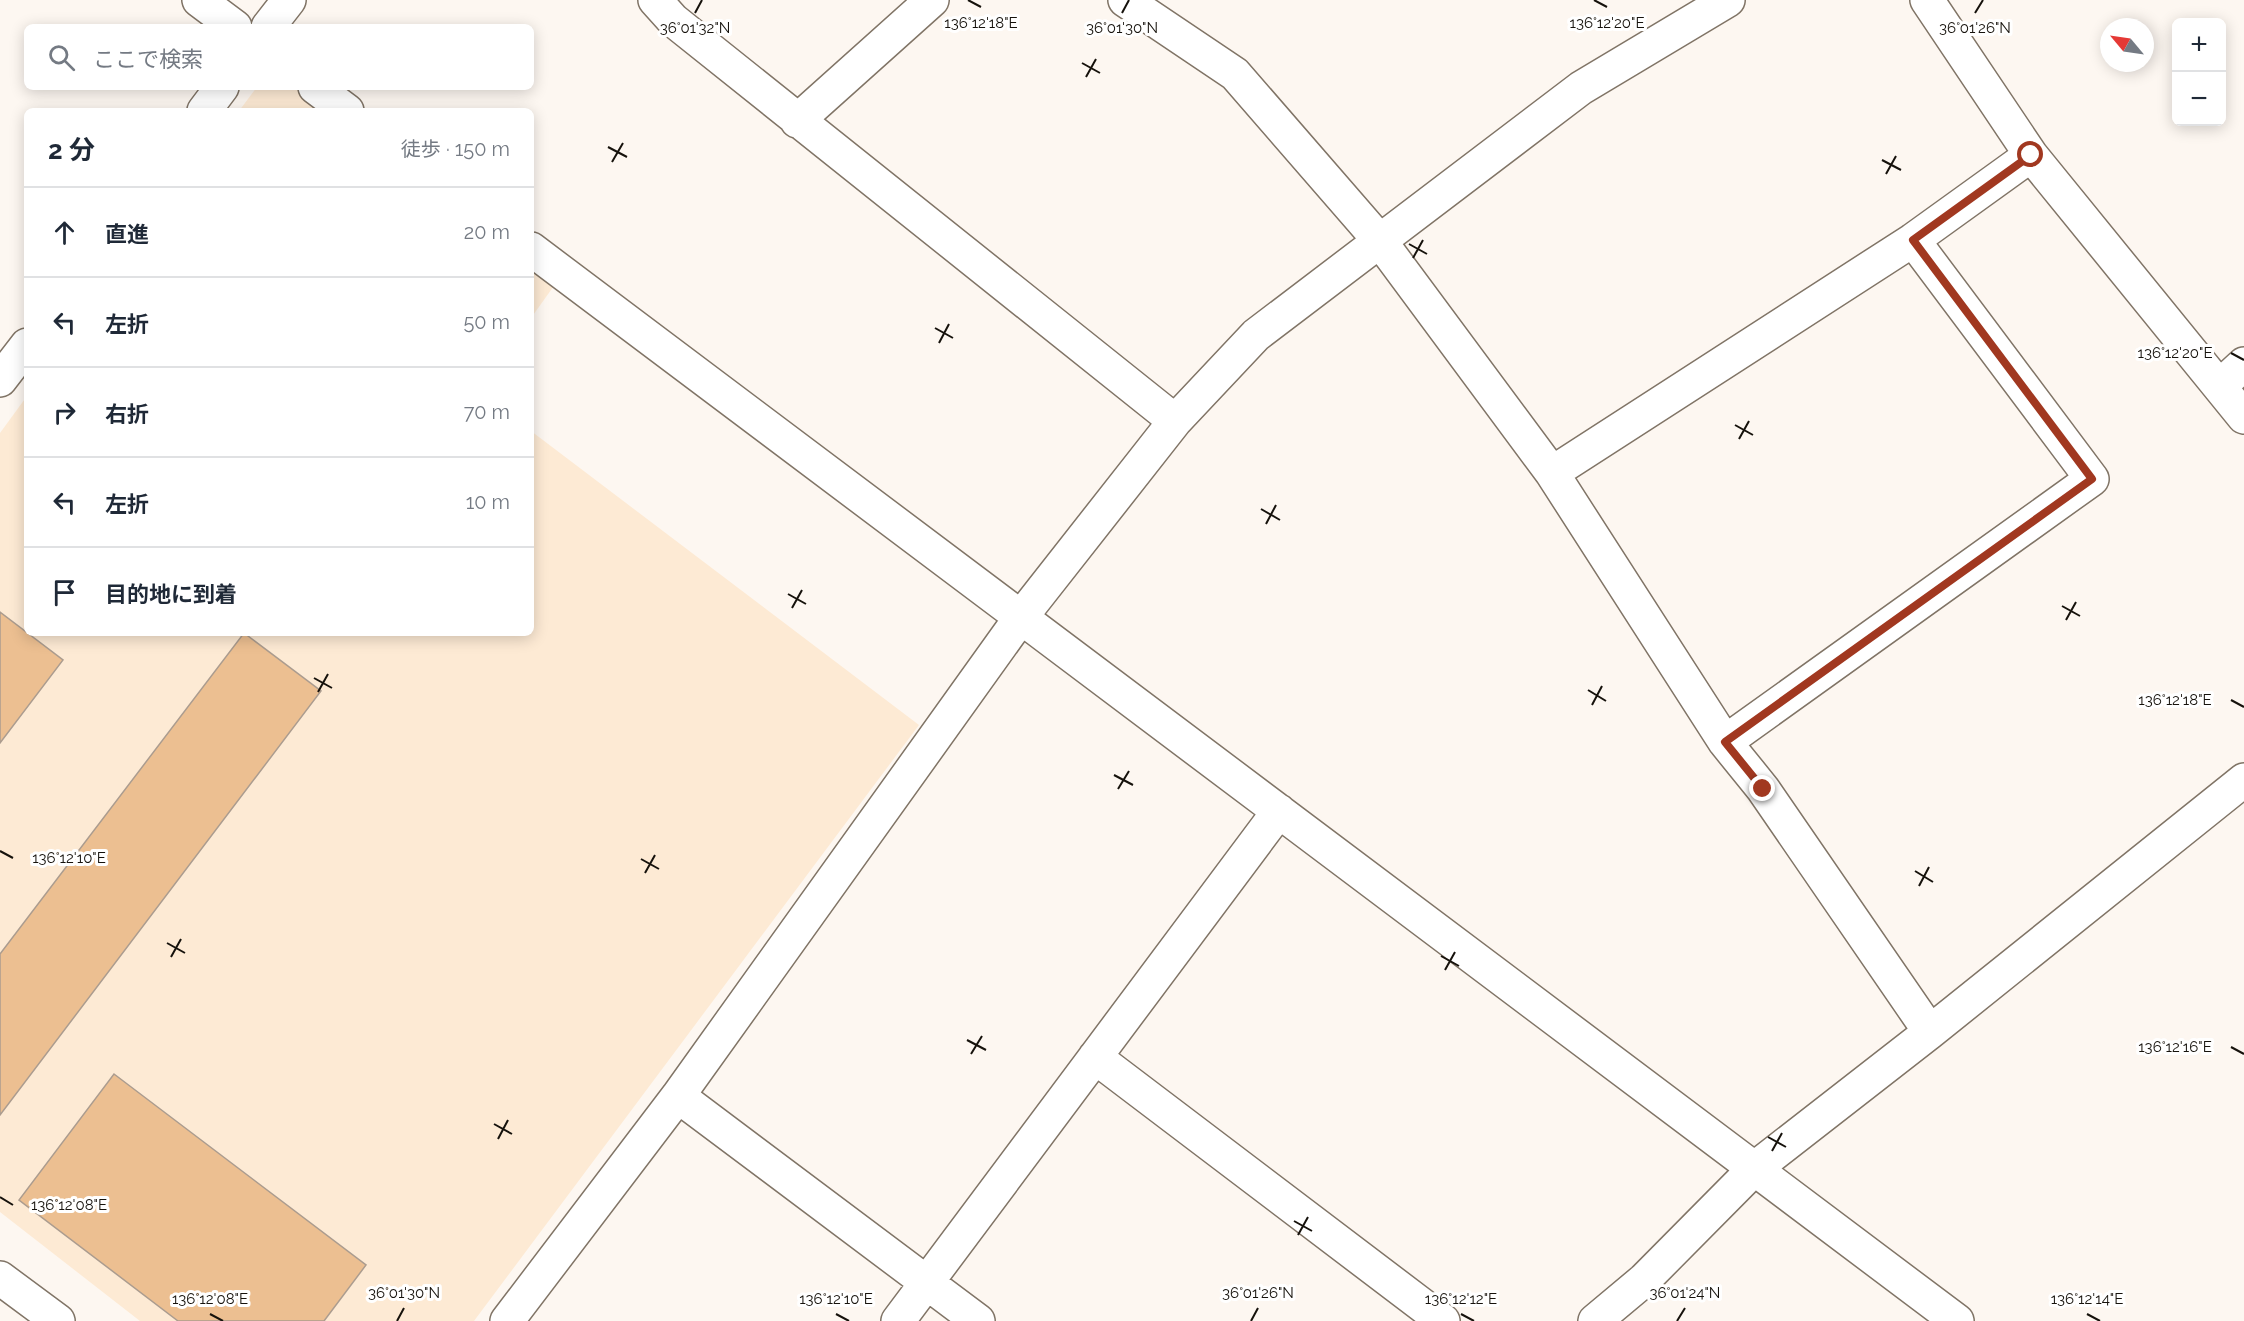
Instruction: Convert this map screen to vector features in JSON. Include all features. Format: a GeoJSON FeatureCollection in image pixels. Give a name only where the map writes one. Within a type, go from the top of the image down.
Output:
{"type":"FeatureCollection","features":[{"type":"Feature","properties":{"kind":"street"},"geometry":{"type":"LineString","coordinates":[[199,0],[231,24]]}},
{"type":"Feature","properties":{"kind":"street"},"geometry":{"type":"LineString","coordinates":[[270,24],[289,0]]}},
{"type":"Feature","properties":{"kind":"street"},"geometry":{"type":"LineString","coordinates":[[655,0],[673,20],[797,121],[1175,421]]}},
{"type":"Feature","properties":{"kind":"street"},"geometry":{"type":"LineString","coordinates":[[797,121],[932,0]]}},
{"type":"Feature","properties":{"kind":"street"},"geometry":{"type":"LineString","coordinates":[[1125,0],[1235,74],[1380,241],[1552,472],[1725,742],[1763,789],[1930,1032]]}},
{"type":"Feature","properties":{"kind":"street"},"geometry":{"type":"LineString","coordinates":[[507,1321],[678,1096],[1021,617],[1175,421],[1256,335],[1581,88],[1728,0]]}},
{"type":"Feature","properties":{"kind":"street"},"geometry":{"type":"LineString","coordinates":[[1927,0],[2031,155],[2244,417]]}},
{"type":"Feature","properties":{"kind":"street"},"geometry":{"type":"LineString","coordinates":[[206,108],[220,90]]}},
{"type":"Feature","properties":{"kind":"street"},"geometry":{"type":"LineString","coordinates":[[319,90],[343,108]]}},
{"type":"Feature","properties":{"kind":"street"},"geometry":{"type":"LineString","coordinates":[[1552,472],[1913,240],[2031,155]]}},
{"type":"Feature","properties":{"kind":"street"},"geometry":{"type":"LineString","coordinates":[[1725,742],[2092,479],[1913,240]]}},
{"type":"Feature","properties":{"kind":"street"},"geometry":{"type":"LineString","coordinates":[[534,251],[1958,1321]]}},
{"type":"Feature","properties":{"kind":"street"},"geometry":{"type":"LineString","coordinates":[[0,380],[24,349]]}},
{"type":"Feature","properties":{"kind":"street"},"geometry":{"type":"LineString","coordinates":[[2220,386],[2244,364]]}},
{"type":"Feature","properties":{"kind":"street"},"geometry":{"type":"LineString","coordinates":[[1595,1321],[1644,1280],[1754,1169],[1930,1032],[2244,780]]}},
{"type":"Feature","properties":{"kind":"street"},"geometry":{"type":"LineString","coordinates":[[898,1321],[1279,811]]}},
{"type":"Feature","properties":{"kind":"street"},"geometry":{"type":"LineString","coordinates":[[1095,1057],[1443,1321]]}},
{"type":"Feature","properties":{"kind":"street"},"geometry":{"type":"LineString","coordinates":[[678,1096],[978,1321]]}},
{"type":"Feature","properties":{"kind":"street"},"geometry":{"type":"LineString","coordinates":[[0,1278],[58,1321]]}},
{"type":"Feature","properties":{"kind":"shaded area"},"geometry":{"type":"Polygon","coordinates":[[[255,90],[305,90],[328,108],[241,108],[255,90]]]}},
{"type":"Feature","properties":{"kind":"shaded area"},"geometry":{"type":"Polygon","coordinates":[[[534,266],[556,283],[534,314],[534,266]]]}},
{"type":"Feature","properties":{"kind":"shaded area"},"geometry":{"type":"Polygon","coordinates":[[[24,400],[24,636],[534,636],[534,433],[919,725],[474,1321],[140,1321],[0,1212],[0,433],[24,400]]]}},
{"type":"Feature","properties":{"kind":"building"},"geometry":{"type":"Polygon","coordinates":[[[0,612],[24,630],[24,636],[32,636],[63,660],[0,743],[0,612]]]}},
{"type":"Feature","properties":{"kind":"building"},"geometry":{"type":"Polygon","coordinates":[[[242,636],[248,636],[321,691],[0,1115],[0,954],[242,636]]]}},
{"type":"Feature","properties":{"kind":"building"},"geometry":{"type":"Polygon","coordinates":[[[114,1074],[366,1265],[324,1321],[178,1321],[19,1200],[114,1074]]]}},
{"type":"Feature","properties":{"kind":"route"},"geometry":{"type":"LineString","coordinates":[[1763,789],[1725,742],[2092,479],[1913,240],[2031,155]]}}]}
